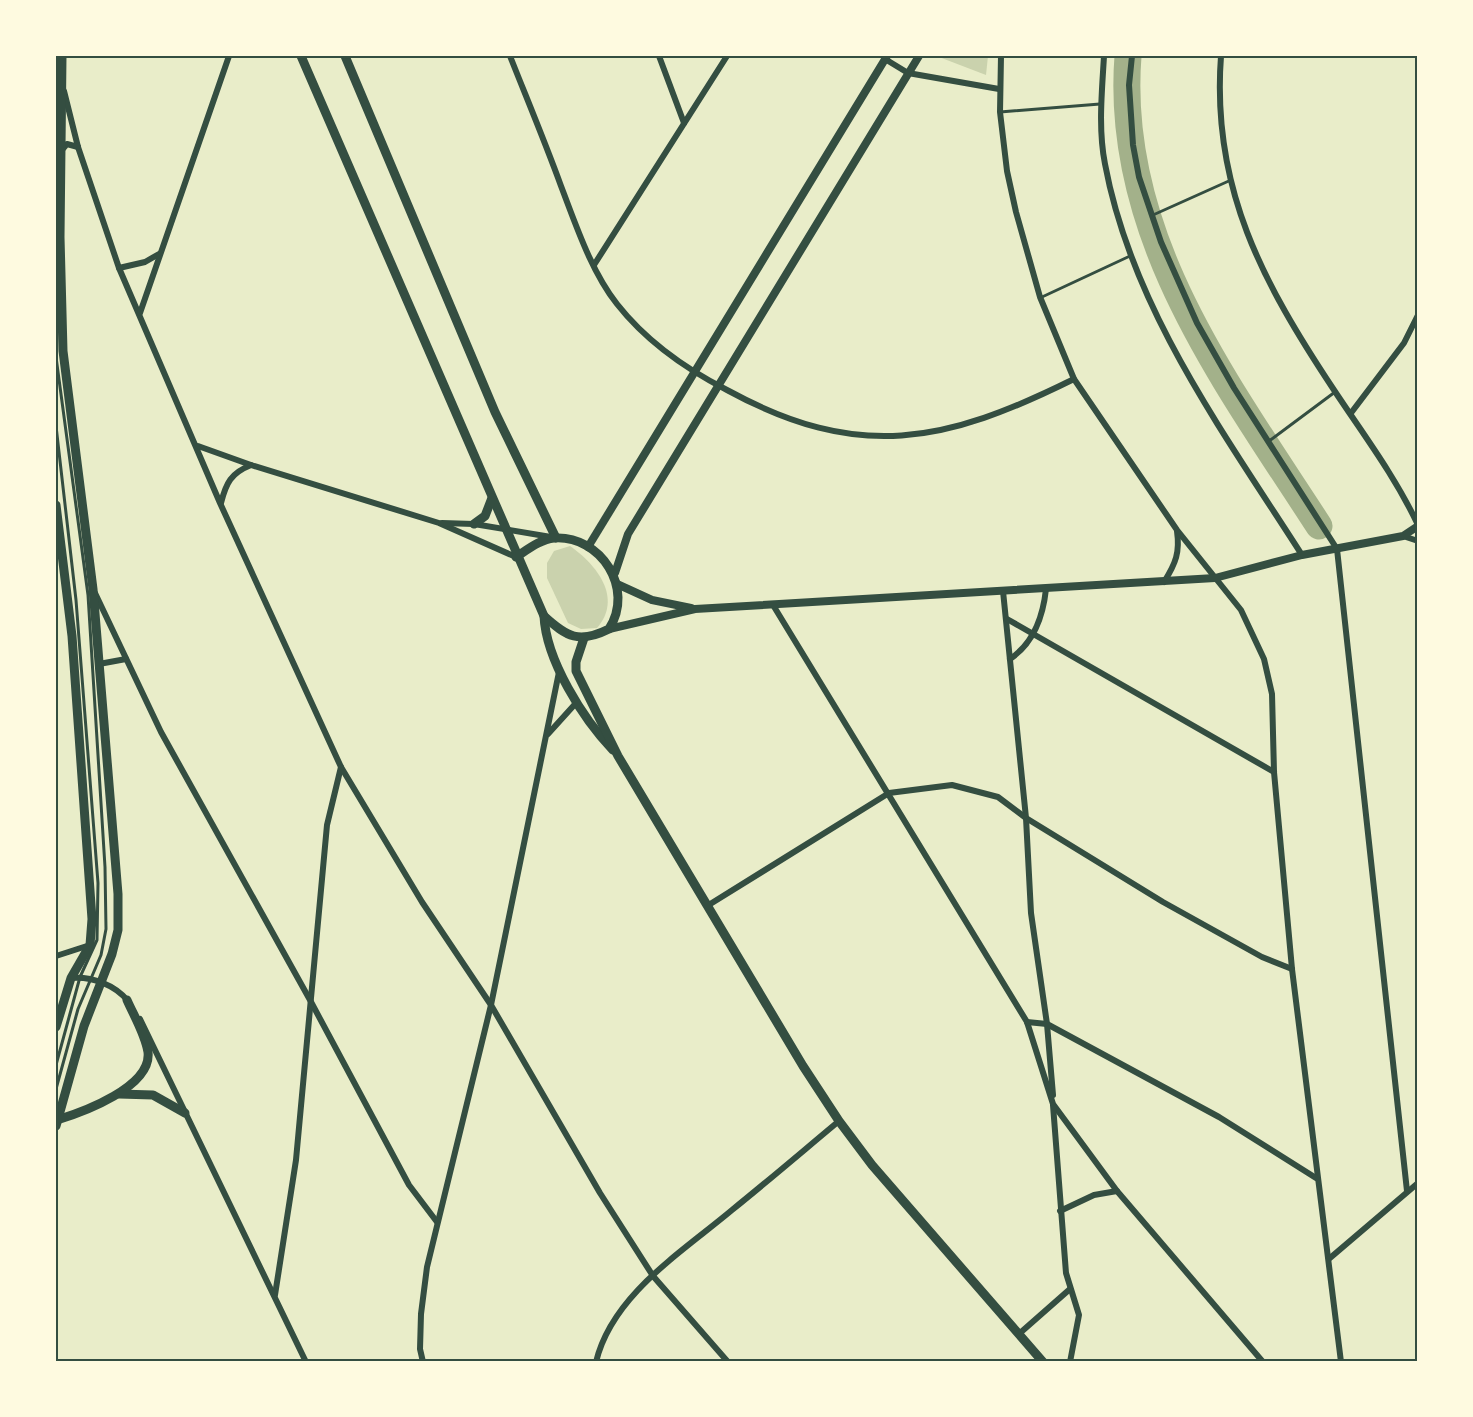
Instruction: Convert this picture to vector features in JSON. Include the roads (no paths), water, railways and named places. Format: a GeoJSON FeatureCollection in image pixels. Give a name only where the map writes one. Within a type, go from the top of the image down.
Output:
{"type":"FeatureCollection","features":[{"type":"Feature","properties":{"kind":"main road"},"geometry":{"type":"LineString","coordinates":[[56,1123],[96,981],[112,954],[118,930],[118,894],[93,589],[63,351],[60,237],[62,56]]}},
{"type":"Feature","properties":{"kind":"main road"},"geometry":{"type":"LineString","coordinates":[[301,56],[516,557],[544,616],[560,670],[576,703],[595,731],[618,756]]}},
{"type":"Feature","properties":{"kind":"main road"},"geometry":{"type":"LineString","coordinates":[[345,56],[495,412],[556,538]]}},
{"type":"Feature","properties":{"kind":"main road"},"geometry":{"type":"LineString","coordinates":[[615,573],[628,534],[716,385],[919,56]]}},
{"type":"Feature","properties":{"kind":"main road"},"geometry":{"type":"LineString","coordinates":[[588,547],[886,57]]}},
{"type":"Feature","properties":{"kind":"main road"},"geometry":{"type":"LineString","coordinates":[[474,524],[485,516],[492,498]]}},
{"type":"Feature","properties":{"kind":"main road"},"geometry":{"type":"LineString","coordinates":[[56,505],[72,636],[91,892],[90,945],[56,1027]]}},
{"type":"Feature","properties":{"kind":"main road"},"geometry":{"type":"LineString","coordinates":[[516,557],[541,542],[556,538],[575,540],[588,547],[615,573],[618,584],[617,614],[609,629],[584,638],[562,633],[544,616]]}},
{"type":"Feature","properties":{"kind":"main road"},"geometry":{"type":"LineString","coordinates":[[584,638],[576,662],[576,671],[618,756],[839,1121],[872,1165],[1043,1362]]}},
{"type":"Feature","properties":{"kind":"main road"},"geometry":{"type":"LineString","coordinates":[[56,1123],[86,1111],[116,1094],[138,1079],[147,1064],[146,1044],[127,1000]]}},
{"type":"Feature","properties":{"kind":"main road"},"geometry":{"type":"LineString","coordinates":[[116,1094],[153,1095],[185,1113]]}},
{"type":"Feature","properties":{"kind":"street"},"geometry":{"type":"LineString","coordinates":[[141,313],[229,56]]}},
{"type":"Feature","properties":{"kind":"street"},"geometry":{"type":"LineString","coordinates":[[510,56],[594,265],[617,304],[677,361],[716,385],[764,410],[806,426],[848,434],[890,436],[932,433],[971,423],[1022,405],[1074,379]]}},
{"type":"Feature","properties":{"kind":"street"},"geometry":{"type":"LineString","coordinates":[[659,56],[684,123]]}},
{"type":"Feature","properties":{"kind":"street"},"geometry":{"type":"LineString","coordinates":[[594,265],[727,56]]}},
{"type":"Feature","properties":{"kind":"street"},"geometry":{"type":"LineString","coordinates":[[1002,56],[999,89],[1007,171],[1040,297],[1074,379],[1177,530],[1245,616],[1264,659],[1272,694],[1274,772],[1292,969],[1316,1178],[1330,1258],[1341,1362]]}},
{"type":"Feature","properties":{"kind":"street"},"geometry":{"type":"LineString","coordinates":[[1104,56],[1101,104],[1104,162],[1120,230],[1130,256],[1172,344],[1205,404],[1302,555]]}},
{"type":"Feature","properties":{"kind":"street"},"geometry":{"type":"LineString","coordinates":[[1132,56],[1129,85],[1133,145],[1150,216],[1197,323],[1233,388],[1337,549],[1407,1191]]}},
{"type":"Feature","properties":{"kind":"street"},"geometry":{"type":"LineString","coordinates":[[609,629],[695,609],[915,594],[1046,589],[1215,578],[1302,555],[1403,536],[1418,526],[1398,486],[1283,310],[1255,258],[1231,180],[1218,98],[1221,56]]}},
{"type":"Feature","properties":{"kind":"street"},"geometry":{"type":"LineString","coordinates":[[886,57],[908,73],[999,89]]}},
{"type":"Feature","properties":{"kind":"street"},"geometry":{"type":"LineString","coordinates":[[61,80],[78,147],[119,268],[141,313],[220,503],[341,767],[422,902],[491,1005],[600,1193],[653,1275],[728,1362]]}},
{"type":"Feature","properties":{"kind":"street"},"geometry":{"type":"LineString","coordinates":[[61,151],[67,144],[78,147]]}},
{"type":"Feature","properties":{"kind":"street"},"geometry":{"type":"LineString","coordinates":[[119,268],[145,262],[162,251]]}},
{"type":"Feature","properties":{"kind":"street"},"geometry":{"type":"LineString","coordinates":[[1351,412],[1404,343],[1418,315]]}},
{"type":"Feature","properties":{"kind":"street"},"geometry":{"type":"LineString","coordinates":[[198,446],[251,465],[439,522],[516,557]]}},
{"type":"Feature","properties":{"kind":"street"},"geometry":{"type":"LineString","coordinates":[[220,503],[229,479],[237,471],[251,465]]}},
{"type":"Feature","properties":{"kind":"street"},"geometry":{"type":"LineString","coordinates":[[439,522],[505,528],[556,538]]}},
{"type":"Feature","properties":{"kind":"street"},"geometry":{"type":"LineString","coordinates":[[1164,582],[1176,564],[1179,550],[1177,530]]}},
{"type":"Feature","properties":{"kind":"street"},"geometry":{"type":"LineString","coordinates":[[1403,536],[1418,541]]}},
{"type":"Feature","properties":{"kind":"street"},"geometry":{"type":"LineString","coordinates":[[618,584],[652,600],[695,609]]}},
{"type":"Feature","properties":{"kind":"street"},"geometry":{"type":"LineString","coordinates":[[93,589],[161,732],[310,1000],[409,1185],[437,1222]]}},
{"type":"Feature","properties":{"kind":"street"},"geometry":{"type":"LineString","coordinates":[[1010,659],[1021,651],[1034,633],[1043,612],[1046,589]]}},
{"type":"Feature","properties":{"kind":"street"},"geometry":{"type":"LineString","coordinates":[[1004,591],[1026,818],[1031,913],[1047,1024],[1060,1211],[1070,1289],[1079,1316],[1070,1362]]}},
{"type":"Feature","properties":{"kind":"street"},"geometry":{"type":"LineString","coordinates":[[772,605],[1027,1022],[1053,1104],[1118,1191],[1263,1362]]}},
{"type":"Feature","properties":{"kind":"street"},"geometry":{"type":"LineString","coordinates":[[1007,619],[1274,772]]}},
{"type":"Feature","properties":{"kind":"street"},"geometry":{"type":"LineString","coordinates":[[99,664],[126,659]]}},
{"type":"Feature","properties":{"kind":"street"},"geometry":{"type":"LineString","coordinates":[[423,1362],[420,1349],[421,1314],[437,1222],[491,1005],[560,670]]}},
{"type":"Feature","properties":{"kind":"street"},"geometry":{"type":"LineString","coordinates":[[548,735],[576,703]]}},
{"type":"Feature","properties":{"kind":"street"},"geometry":{"type":"LineString","coordinates":[[275,1295],[296,1160],[327,825],[341,767]]}},
{"type":"Feature","properties":{"kind":"street"},"geometry":{"type":"LineString","coordinates":[[707,906],[889,793],[942,785],[964,786],[998,797],[1026,818],[1163,902],[1262,957],[1292,969]]}},
{"type":"Feature","properties":{"kind":"street"},"geometry":{"type":"LineString","coordinates":[[56,956],[90,945]]}},
{"type":"Feature","properties":{"kind":"street"},"geometry":{"type":"LineString","coordinates":[[75,978],[96,981],[114,988],[127,1000],[146,1028],[306,1362]]}},
{"type":"Feature","properties":{"kind":"street"},"geometry":{"type":"LineString","coordinates":[[1027,1022],[1047,1024],[1219,1117],[1316,1178]]}},
{"type":"Feature","properties":{"kind":"street"},"geometry":{"type":"LineString","coordinates":[[596,1362],[599,1346],[621,1309],[653,1275],[839,1121]]}},
{"type":"Feature","properties":{"kind":"street"},"geometry":{"type":"LineString","coordinates":[[1330,1258],[1418,1183]]}},
{"type":"Feature","properties":{"kind":"street"},"geometry":{"type":"LineString","coordinates":[[1060,1211],[1094,1195],[1118,1191]]}},
{"type":"Feature","properties":{"kind":"street"},"geometry":{"type":"LineString","coordinates":[[1020,1333],[1070,1289]]}},
{"type":"Feature","properties":{"kind":"lane"},"geometry":{"type":"LineString","coordinates":[[1000,112],[1101,104]]}},
{"type":"Feature","properties":{"kind":"lane"},"geometry":{"type":"LineString","coordinates":[[1150,216],[1231,180]]}},
{"type":"Feature","properties":{"kind":"lane"},"geometry":{"type":"LineString","coordinates":[[1040,297],[1130,256]]}},
{"type":"Feature","properties":{"kind":"lane"},"geometry":{"type":"LineString","coordinates":[[56,357],[88,595],[105,857],[106,929],[96,981],[78,1010],[56,1089]]}},
{"type":"Feature","properties":{"kind":"lane"},"geometry":{"type":"LineString","coordinates":[[1269,441],[1335,392]]}},
{"type":"Feature","properties":{"kind":"lane"},"geometry":{"type":"LineString","coordinates":[[56,426],[76,600],[98,883],[97,940],[75,978],[56,1065]]}},
{"type":"Feature","properties":{"kind":"waterway"},"geometry":{"type":"LineString","coordinates":[[1128,56],[1128,122],[1139,185],[1158,246],[1183,304],[1214,361],[1319,526]]}}]}
